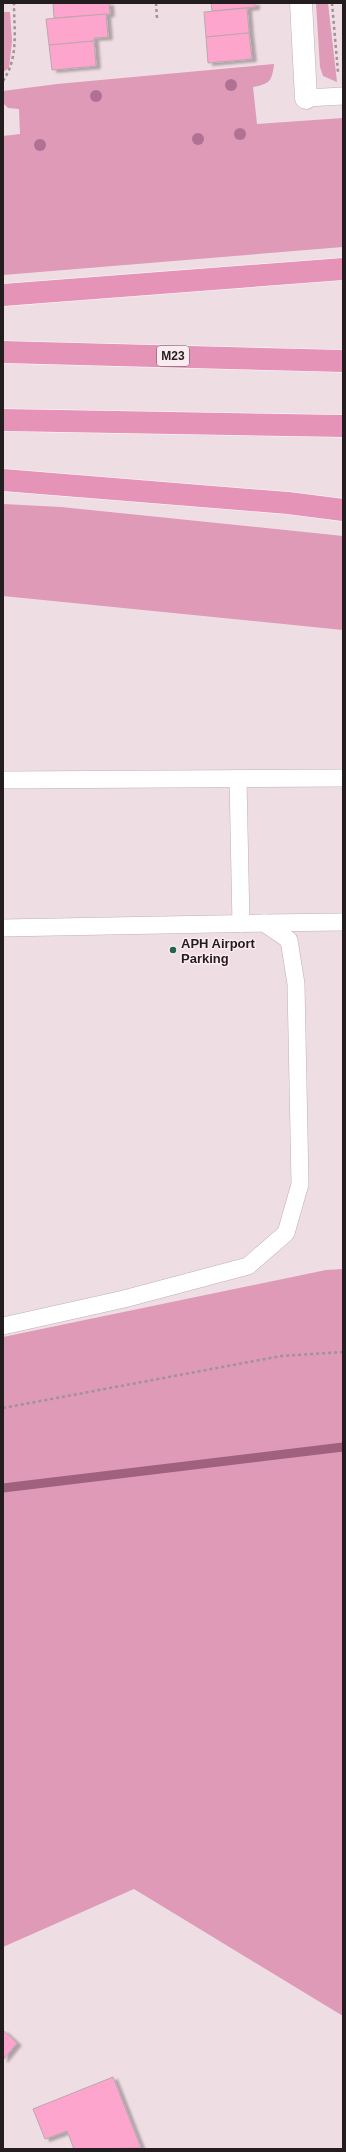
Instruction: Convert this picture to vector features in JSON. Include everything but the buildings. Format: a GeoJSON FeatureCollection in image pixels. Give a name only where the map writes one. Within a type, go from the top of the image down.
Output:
{"type":"FeatureCollection","features":[{"type":"Feature","properties":{"kind":"highway"},"geometry":{"type":"LineString","coordinates":[[3,295],[343,269]]}},
{"type":"Feature","properties":{"kind":"highway","name":"M23"},"geometry":{"type":"LineString","coordinates":[[3,352],[343,360]]}},
{"type":"Feature","properties":{"kind":"highway"},"geometry":{"type":"LineString","coordinates":[[3,420],[343,426]]}},
{"type":"Feature","properties":{"kind":"highway"},"geometry":{"type":"LineString","coordinates":[[3,480],[288,503],[343,510]]}},
{"type":"Feature","properties":{"kind":"street"},"geometry":{"type":"LineString","coordinates":[[301,3],[306,98]]}},
{"type":"Feature","properties":{"kind":"lane"},"geometry":{"type":"LineString","coordinates":[[306,98],[342,96]]}},
{"type":"Feature","properties":{"kind":"lane"},"geometry":{"type":"LineString","coordinates":[[3,780],[343,778]]}},
{"type":"Feature","properties":{"kind":"lane"},"geometry":{"type":"LineString","coordinates":[[238,779],[241,924]]}},
{"type":"Feature","properties":{"kind":"lane"},"geometry":{"type":"LineString","coordinates":[[3,928],[343,922]]}},
{"type":"Feature","properties":{"kind":"lane"},"geometry":{"type":"LineString","coordinates":[[3,1326],[124,1299],[248,1266],[286,1233],[300,1184],[296,984],[289,940],[264,923]]}},
{"type":"Feature","properties":{"kind":"path"},"geometry":{"type":"LineString","coordinates":[[3,81],[11,69],[16,42],[14,3]]}},
{"type":"Feature","properties":{"kind":"path"},"geometry":{"type":"LineString","coordinates":[[156,3],[157,18]]}},
{"type":"Feature","properties":{"kind":"path"},"geometry":{"type":"LineString","coordinates":[[332,3],[342,96]]}},
{"type":"Feature","properties":{"kind":"path"},"geometry":{"type":"LineString","coordinates":[[3,1408],[281,1356],[343,1352]]}},
{"type":"Feature","properties":{"kind":"shaded area"},"geometry":{"type":"Polygon","coordinates":[[[316,3],[328,3],[337,82],[323,76],[320,67],[316,3]]]}},
{"type":"Feature","properties":{"kind":"shaded area"},"geometry":{"type":"Polygon","coordinates":[[[3,12],[10,12],[12,41],[9,68],[3,72],[3,12]]]}},
{"type":"Feature","properties":{"kind":"shaded area"},"geometry":{"type":"Polygon","coordinates":[[[274,64],[269,81],[263,85],[253,87],[257,124],[343,118],[343,247],[3,275],[3,136],[20,134],[19,109],[8,108],[3,103],[3,91],[57,84],[274,64]]]}},
{"type":"Feature","properties":{"kind":"shaded area"},"geometry":{"type":"Polygon","coordinates":[[[3,504],[61,507],[343,536],[343,630],[3,596],[3,504]]]}},
{"type":"Feature","properties":{"kind":"shaded area"},"geometry":{"type":"Polygon","coordinates":[[[343,1269],[343,2016],[134,1889],[3,1947],[3,1337],[326,1270],[343,1269]]]}},
{"type":"Feature","properties":{"kind":"waterway"},"geometry":{"type":"LineString","coordinates":[[3,1488],[343,1447]]}},
{"type":"Feature","properties":{"kind":"place","name":"APH Airport Parking"},"geometry":{"type":"Point","coordinates":[173,950]}}]}
